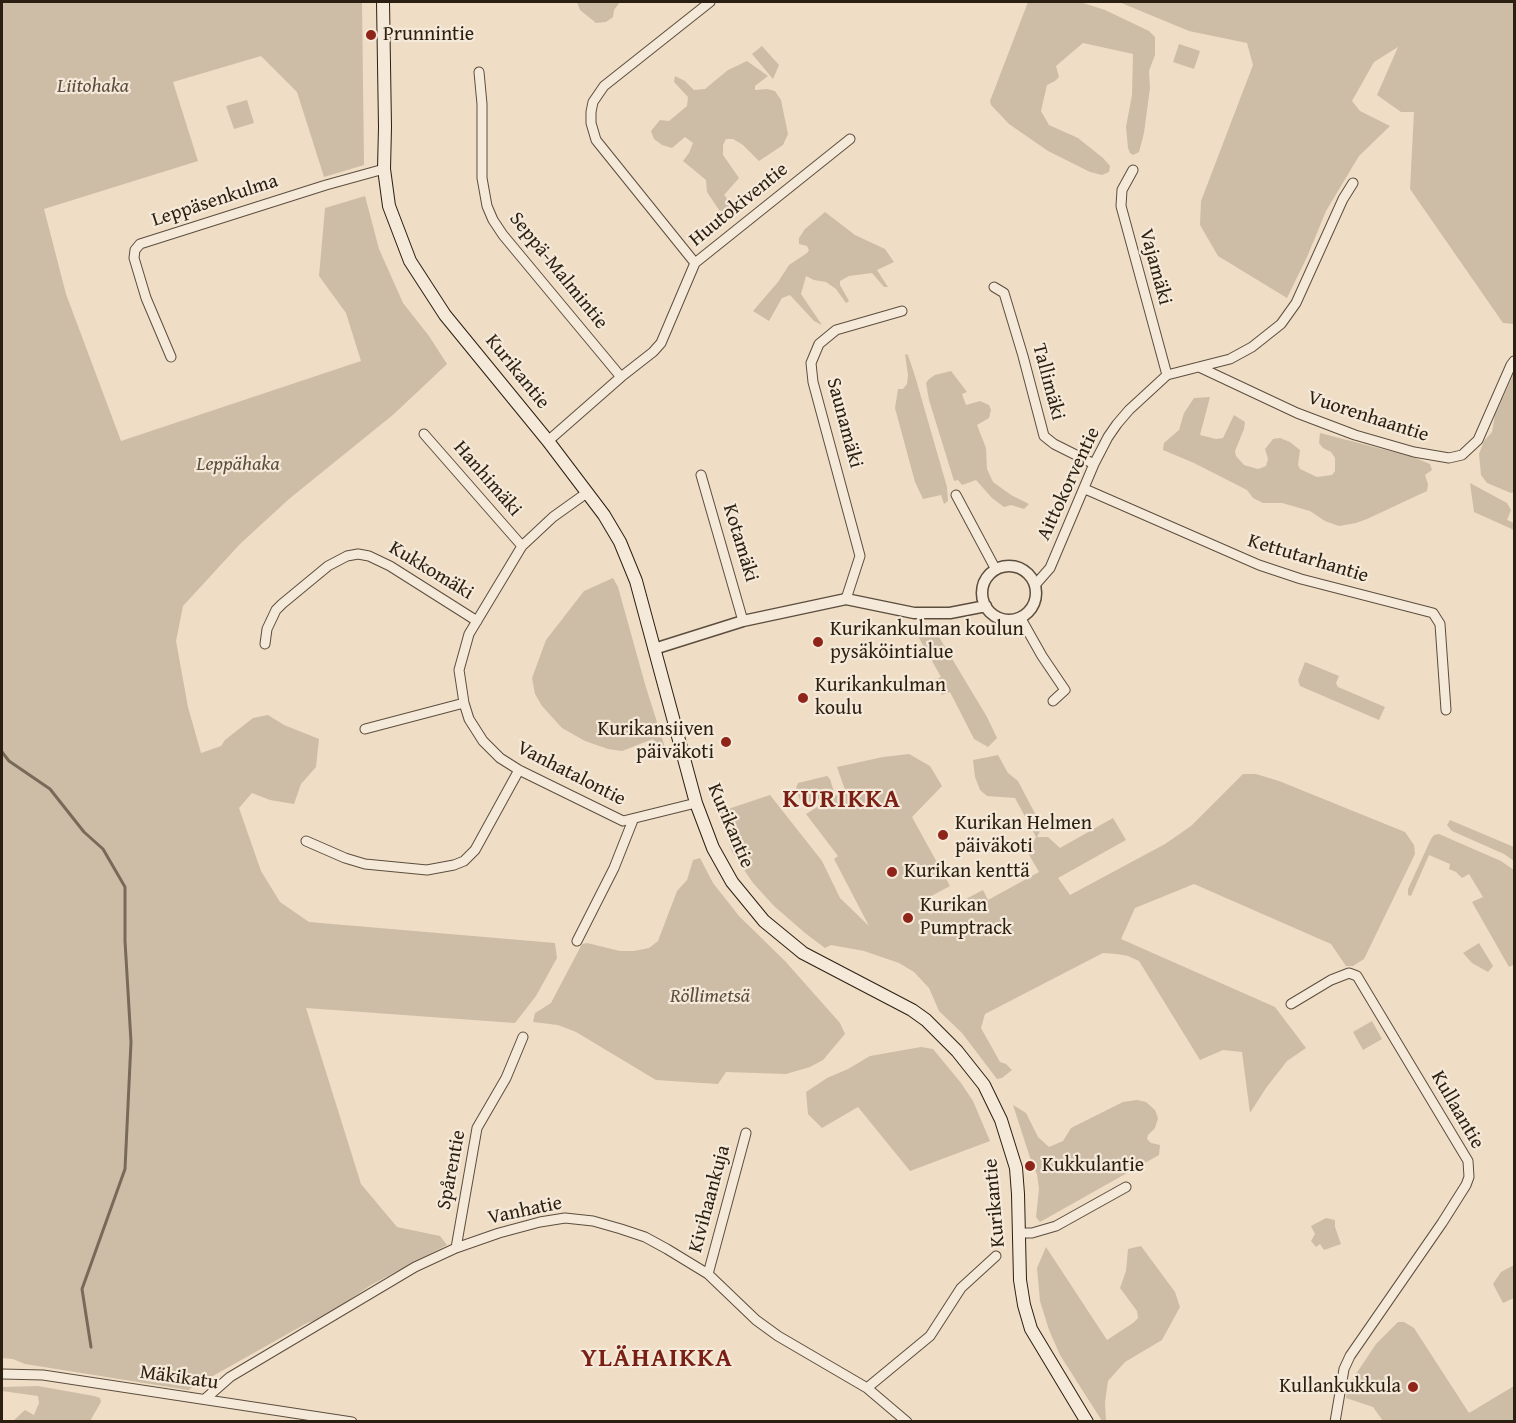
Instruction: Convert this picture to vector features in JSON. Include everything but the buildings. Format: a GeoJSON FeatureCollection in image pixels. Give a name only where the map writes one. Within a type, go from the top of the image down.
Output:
{"type":"FeatureCollection","features":[{"type":"Feature","properties":{"kind":"main road","name":"Kurikantie"},"geometry":{"type":"LineString","coordinates":[[383,2],[384,169],[389,206],[410,261],[445,315],[548,441],[588,492],[613,529],[636,581],[696,804],[713,848],[732,882],[764,921],[803,953],[912,1010],[926,1020],[952,1045],[984,1085],[999,1113],[1017,1177],[1020,1280],[1031,1329],[1086,1422]]}},
{"type":"Feature","properties":{"kind":"street"},"geometry":{"type":"LineString","coordinates":[[695,263],[596,140],[591,123],[591,112],[593,102],[604,86],[710,2]]}},
{"type":"Feature","properties":{"kind":"street","name":"Seppä-Malmintie"},"geometry":{"type":"LineString","coordinates":[[479,72],[482,104],[482,178],[487,206],[493,220],[621,377]]}},
{"type":"Feature","properties":{"kind":"street","name":"Huutokiventie"},"geometry":{"type":"LineString","coordinates":[[548,441],[653,352],[664,339],[695,263],[850,140]]}},
{"type":"Feature","properties":{"kind":"street","name":"Leppäsenkulma"},"geometry":{"type":"LineString","coordinates":[[171,357],[146,298],[134,258],[135,250],[140,244],[384,169]]}},
{"type":"Feature","properties":{"kind":"street","name":"Vajamäki"},"geometry":{"type":"LineString","coordinates":[[1133,170],[1122,190],[1121,206],[1167,375]]}},
{"type":"Feature","properties":{"kind":"street","name":"Aittokorventie"},"geometry":{"type":"LineString","coordinates":[[1035,585],[1050,568],[1094,464],[1117,424],[1167,375],[1230,359],[1242,353],[1281,324],[1296,303],[1343,199],[1353,183]]}},
{"type":"Feature","properties":{"kind":"street","name":"Tallimäki"},"geometry":{"type":"LineString","coordinates":[[994,287],[1004,293],[1044,436],[1054,444],[1094,464]]}},
{"type":"Feature","properties":{"kind":"street","name":"Saunamäki"},"geometry":{"type":"LineString","coordinates":[[846,599],[860,556],[813,382],[811,363],[819,344],[836,330],[902,311]]}},
{"type":"Feature","properties":{"kind":"street","name":"Vuorenhaantie"},"geometry":{"type":"LineString","coordinates":[[1199,367],[1297,413],[1348,433],[1414,452],[1449,458],[1462,455],[1478,440],[1511,365],[1515,361]]}},
{"type":"Feature","properties":{"kind":"street","name":"Hanhimäki"},"geometry":{"type":"LineString","coordinates":[[424,434],[522,546]]}},
{"type":"Feature","properties":{"kind":"street","name":"Kotamäki"},"geometry":{"type":"LineString","coordinates":[[701,475],[743,621]]}},
{"type":"Feature","properties":{"kind":"street","name":"Kettutarhantie"},"geometry":{"type":"LineString","coordinates":[[1085,489],[1259,565],[1300,579],[1432,613],[1440,624],[1446,710]]}},
{"type":"Feature","properties":{"kind":"street","name":"Vanhatalontie"},"geometry":{"type":"LineString","coordinates":[[588,492],[553,517],[522,546],[469,634],[459,670],[469,719],[483,741],[500,758],[616,819],[633,820],[696,804]]}},
{"type":"Feature","properties":{"kind":"street"},"geometry":{"type":"LineString","coordinates":[[956,495],[995,568]]}},
{"type":"Feature","properties":{"kind":"street","name":"Kukkomäki"},"geometry":{"type":"LineString","coordinates":[[265,644],[267,629],[276,610],[282,604],[328,566],[347,556],[358,554],[369,556],[390,566],[477,621]]}},
{"type":"Feature","properties":{"kind":"street"},"geometry":{"type":"LineString","coordinates":[[1016,567],[1025,571],[1035,585],[1034,602],[1028,612],[1020,618],[1008,620],[1000,618],[990,612],[982,596],[982,588],[988,575],[995,568],[1016,567]]}},
{"type":"Feature","properties":{"kind":"street"},"geometry":{"type":"LineString","coordinates":[[654,649],[743,621],[846,599],[914,613],[950,613],[986,606]]}},
{"type":"Feature","properties":{"kind":"street"},"geometry":{"type":"LineString","coordinates":[[1020,618],[1065,690],[1053,701]]}},
{"type":"Feature","properties":{"kind":"street"},"geometry":{"type":"LineString","coordinates":[[365,729],[464,703]]}},
{"type":"Feature","properties":{"kind":"street"},"geometry":{"type":"LineString","coordinates":[[306,841],[365,864],[427,870],[454,865],[464,861],[475,850],[519,770]]}},
{"type":"Feature","properties":{"kind":"street"},"geometry":{"type":"LineString","coordinates":[[577,941],[614,868],[633,820]]}},
{"type":"Feature","properties":{"kind":"street","name":"Kullaantie"},"geometry":{"type":"LineString","coordinates":[[1291,1004],[1331,980],[1349,973],[1357,976],[1468,1161],[1469,1177],[1466,1185],[1350,1356],[1344,1369],[1335,1422]]}},
{"type":"Feature","properties":{"kind":"street","name":"Spårentie"},"geometry":{"type":"LineString","coordinates":[[456,1248],[475,1134],[506,1078],[523,1037]]}},
{"type":"Feature","properties":{"kind":"street","name":"Kivihaankuja"},"geometry":{"type":"LineString","coordinates":[[708,1274],[746,1133]]}},
{"type":"Feature","properties":{"kind":"street"},"geometry":{"type":"LineString","coordinates":[[1019,1233],[1032,1233],[1056,1226],[1126,1187]]}},
{"type":"Feature","properties":{"kind":"street","name":"Vanhatie"},"geometry":{"type":"LineString","coordinates":[[205,1400],[230,1377],[415,1267],[456,1248],[540,1221],[577,1218],[645,1237],[708,1274],[756,1320],[778,1336],[867,1388],[907,1422]]}},
{"type":"Feature","properties":{"kind":"street"},"geometry":{"type":"LineString","coordinates":[[867,1388],[930,1336],[961,1288],[996,1256]]}},
{"type":"Feature","properties":{"kind":"street","name":"Mäkikatu"},"geometry":{"type":"LineString","coordinates":[[2,1374],[43,1375],[352,1422]]}},
{"type":"Feature","properties":{"kind":"green space"},"geometry":{"type":"Polygon","coordinates":[[[2,2],[362,2],[364,165],[324,177],[297,92],[261,56],[173,82],[198,161],[44,209],[66,294],[121,441],[361,361],[346,313],[319,276],[325,208],[365,196],[379,249],[403,303],[447,364],[394,414],[289,499],[240,544],[183,606],[176,641],[188,707],[201,753],[221,746],[225,740],[253,718],[268,715],[284,725],[319,739],[316,767],[301,784],[294,804],[270,800],[252,793],[239,808],[261,871],[280,902],[309,922],[555,943],[557,958],[536,996],[515,1023],[306,1008],[361,1184],[397,1227],[440,1236],[447,1245],[371,1285],[321,1319],[307,1323],[188,1390],[25,1364],[13,1359],[2,1358],[2,2]]]}},
{"type":"Feature","properties":{"kind":"green space"},"geometry":{"type":"Polygon","coordinates":[[[577,2],[620,2],[614,10],[613,17],[606,22],[596,23],[580,10],[577,2]]]}},
{"type":"Feature","properties":{"kind":"green space"},"geometry":{"type":"Polygon","coordinates":[[[1028,2],[1080,2],[1105,10],[1149,31],[1155,37],[1155,55],[1149,71],[1150,88],[1144,133],[1139,152],[1133,155],[1128,148],[1126,127],[1132,95],[1133,54],[1083,43],[1056,66],[1059,77],[1047,85],[1041,111],[1049,125],[1078,138],[1103,158],[1110,166],[1109,172],[1102,175],[1090,172],[1048,151],[1009,124],[991,105],[990,101],[1028,2]]]}},
{"type":"Feature","properties":{"kind":"green space"},"geometry":{"type":"Polygon","coordinates":[[[1119,2],[1514,2],[1514,324],[1503,323],[1410,189],[1414,112],[1401,112],[1377,95],[1398,47],[1374,62],[1352,101],[1360,111],[1390,126],[1359,156],[1326,211],[1287,298],[1218,256],[1200,225],[1201,201],[1253,65],[1247,43],[1189,31],[1119,2]]]}},
{"type":"Feature","properties":{"kind":"green space"},"geometry":{"type":"Polygon","coordinates":[[[1179,44],[1200,51],[1194,69],[1173,62],[1179,44]]]}},
{"type":"Feature","properties":{"kind":"green space"},"geometry":{"type":"Polygon","coordinates":[[[762,46],[779,65],[773,79],[752,54],[762,46]]]}},
{"type":"Feature","properties":{"kind":"green space"},"geometry":{"type":"Polygon","coordinates":[[[747,61],[768,76],[755,86],[755,90],[775,91],[781,100],[788,134],[783,145],[759,161],[743,145],[733,139],[726,139],[723,145],[723,155],[739,178],[724,195],[735,208],[736,212],[730,214],[719,210],[707,192],[706,180],[683,161],[693,143],[685,137],[672,148],[654,139],[651,131],[660,120],[669,121],[687,106],[688,97],[674,82],[675,76],[685,81],[694,90],[705,89],[728,70],[747,61]]]}},
{"type":"Feature","properties":{"kind":"green space"},"geometry":{"type":"Polygon","coordinates":[[[247,100],[254,123],[234,129],[226,106],[247,100]]]}},
{"type":"Feature","properties":{"kind":"green space"},"geometry":{"type":"Polygon","coordinates":[[[825,212],[855,235],[885,249],[894,262],[877,270],[888,287],[884,287],[872,273],[849,276],[840,281],[849,301],[846,303],[836,289],[826,282],[806,276],[801,294],[822,325],[814,321],[790,295],[782,298],[769,321],[753,311],[778,282],[789,265],[807,253],[809,250],[807,246],[799,244],[799,238],[805,229],[825,212]]]}},
{"type":"Feature","properties":{"kind":"green space"},"geometry":{"type":"Polygon","coordinates":[[[905,354],[908,355],[915,376],[947,487],[948,501],[944,504],[941,495],[923,499],[915,482],[895,408],[898,389],[903,389],[907,384],[905,354]]]}},
{"type":"Feature","properties":{"kind":"green space"},"geometry":{"type":"Polygon","coordinates":[[[951,371],[967,392],[962,394],[966,405],[980,401],[989,405],[991,410],[989,418],[977,425],[986,448],[987,469],[993,482],[1029,504],[1024,509],[1011,505],[1004,507],[992,498],[976,480],[962,485],[958,480],[954,481],[926,383],[935,375],[951,371]]]}},
{"type":"Feature","properties":{"kind":"green space"},"geometry":{"type":"Polygon","coordinates":[[[1514,373],[1514,492],[1511,493],[1487,483],[1481,475],[1479,454],[1484,441],[1492,432],[1495,415],[1514,373]]]}},
{"type":"Feature","properties":{"kind":"green space"},"geometry":{"type":"Polygon","coordinates":[[[1210,397],[1200,435],[1216,439],[1223,438],[1234,415],[1245,422],[1235,451],[1236,456],[1244,465],[1258,469],[1266,466],[1268,459],[1265,449],[1273,439],[1280,438],[1300,450],[1298,465],[1300,469],[1317,477],[1332,475],[1335,471],[1335,458],[1319,443],[1320,433],[1413,457],[1430,464],[1432,470],[1425,475],[1428,484],[1427,491],[1367,519],[1339,526],[1325,521],[1310,511],[1282,503],[1263,503],[1253,498],[1247,490],[1163,450],[1164,443],[1179,430],[1184,413],[1194,398],[1210,397]]]}},
{"type":"Feature","properties":{"kind":"green space"},"geometry":{"type":"Polygon","coordinates":[[[1470,483],[1507,503],[1511,510],[1507,520],[1514,523],[1514,530],[1474,512],[1470,483]]]}},
{"type":"Feature","properties":{"kind":"green space"},"geometry":{"type":"Polygon","coordinates":[[[613,578],[618,587],[667,754],[663,758],[653,739],[622,751],[585,741],[562,728],[542,706],[535,694],[532,678],[546,640],[584,591],[613,578]]]}},
{"type":"Feature","properties":{"kind":"green space"},"geometry":{"type":"Polygon","coordinates":[[[916,626],[930,627],[936,632],[987,717],[997,738],[988,747],[974,739],[950,692],[942,695],[933,681],[941,677],[919,638],[916,626]]]}},
{"type":"Feature","properties":{"kind":"green space"},"geometry":{"type":"Polygon","coordinates":[[[1305,662],[1339,676],[1336,683],[1338,687],[1385,707],[1379,720],[1300,686],[1298,680],[1305,662]]]}},
{"type":"Feature","properties":{"kind":"green space"},"geometry":{"type":"Polygon","coordinates":[[[909,754],[930,766],[942,786],[912,817],[950,886],[924,900],[931,914],[983,890],[988,900],[1039,872],[1028,853],[1036,837],[1015,798],[987,796],[980,790],[975,777],[973,760],[998,755],[1008,773],[1018,781],[1042,827],[1037,837],[1048,837],[1060,848],[1113,818],[1126,840],[1058,878],[1070,895],[1165,844],[1191,826],[1243,774],[1256,774],[1279,781],[1405,832],[1414,845],[1415,854],[1364,959],[1353,966],[1346,966],[1331,944],[1194,884],[1135,908],[1121,939],[1275,1007],[1306,1048],[1287,1061],[1250,1113],[1242,1052],[1223,1050],[1200,1060],[1139,961],[1117,954],[1103,953],[985,1014],[981,1028],[1000,1062],[1012,1070],[997,1079],[962,1033],[939,1011],[929,988],[914,972],[899,963],[864,951],[831,945],[825,948],[774,906],[753,883],[732,852],[719,812],[770,795],[822,861],[840,898],[869,926],[834,859],[838,856],[806,814],[845,790],[837,767],[909,754]]]}},
{"type":"Feature","properties":{"kind":"green space"},"geometry":{"type":"Polygon","coordinates":[[[827,776],[834,792],[833,796],[804,803],[800,800],[796,788],[798,783],[827,776]]]}},
{"type":"Feature","properties":{"kind":"green space"},"geometry":{"type":"Polygon","coordinates":[[[1450,820],[1514,847],[1514,861],[1504,854],[1452,831],[1447,825],[1450,820]]]}},
{"type":"Feature","properties":{"kind":"green space"},"geometry":{"type":"Polygon","coordinates":[[[1439,834],[1501,861],[1514,870],[1514,967],[1513,965],[1509,967],[1472,902],[1483,897],[1469,874],[1462,878],[1449,869],[1450,864],[1429,855],[1411,896],[1408,895],[1408,889],[1431,839],[1434,835],[1439,834]]]}},
{"type":"Feature","properties":{"kind":"green space","name":"Röllimetsä"},"geometry":{"type":"Polygon","coordinates":[[[700,858],[713,883],[739,916],[785,961],[840,1023],[845,1034],[823,1060],[810,1067],[786,1074],[726,1072],[718,1084],[656,1080],[576,1032],[558,1025],[533,1022],[535,1013],[551,1003],[582,944],[587,943],[620,951],[634,951],[649,948],[658,941],[677,891],[687,880],[693,860],[700,858]]]}},
{"type":"Feature","properties":{"kind":"green space"},"geometry":{"type":"Polygon","coordinates":[[[1479,943],[1493,966],[1488,972],[1472,963],[1463,953],[1479,943]]]}},
{"type":"Feature","properties":{"kind":"green space"},"geometry":{"type":"Polygon","coordinates":[[[1372,1021],[1382,1039],[1363,1050],[1353,1032],[1372,1021]]]}},
{"type":"Feature","properties":{"kind":"green space"},"geometry":{"type":"Polygon","coordinates":[[[921,1047],[933,1049],[961,1083],[973,1101],[990,1141],[910,1171],[858,1107],[822,1128],[808,1114],[806,1092],[827,1078],[870,1056],[921,1047]]]}},
{"type":"Feature","properties":{"kind":"green space"},"geometry":{"type":"Polygon","coordinates":[[[1137,1100],[1146,1102],[1155,1110],[1158,1118],[1155,1128],[1147,1139],[1151,1143],[1160,1145],[1159,1155],[1040,1222],[1036,1217],[1039,1189],[1037,1174],[1013,1105],[1026,1113],[1038,1137],[1049,1147],[1063,1141],[1071,1128],[1123,1102],[1137,1100]]]}},
{"type":"Feature","properties":{"kind":"green space"},"geometry":{"type":"Polygon","coordinates":[[[1326,1218],[1335,1220],[1341,1244],[1324,1250],[1320,1244],[1316,1247],[1311,1241],[1315,1234],[1311,1226],[1326,1218]]]}},
{"type":"Feature","properties":{"kind":"green space"},"geometry":{"type":"Polygon","coordinates":[[[1141,1246],[1175,1292],[1180,1307],[1162,1340],[1125,1362],[1108,1381],[1105,1402],[1106,1421],[1102,1421],[1060,1355],[1049,1330],[1040,1301],[1037,1268],[1046,1247],[1107,1340],[1138,1318],[1137,1311],[1120,1288],[1126,1271],[1128,1249],[1141,1246]]]}},
{"type":"Feature","properties":{"kind":"green space"},"geometry":{"type":"Polygon","coordinates":[[[1514,1265],[1514,1298],[1503,1303],[1493,1284],[1501,1272],[1514,1265]]]}},
{"type":"Feature","properties":{"kind":"green space"},"geometry":{"type":"Polygon","coordinates":[[[1398,1322],[1404,1322],[1414,1328],[1469,1413],[1514,1386],[1514,1421],[1383,1421],[1373,1407],[1346,1398],[1348,1386],[1376,1344],[1398,1322]]]}},
{"type":"Feature","properties":{"kind":"green space"},"geometry":{"type":"Polygon","coordinates":[[[38,1386],[94,1396],[100,1398],[101,1402],[90,1421],[13,1421],[25,1410],[34,1415],[39,1403],[38,1396],[2,1391],[2,1387],[38,1386]]]}},
{"type":"Feature","properties":{"kind":"waterway"},"geometry":{"type":"LineString","coordinates":[[2,752],[9,761],[50,789],[84,832],[103,849],[125,887],[125,941],[131,1042],[125,1169],[82,1289],[91,1347]]}},
{"type":"Feature","properties":{"kind":"place","name":"Prunnintie"},"geometry":{"type":"Point","coordinates":[371,35]}},
{"type":"Feature","properties":{"kind":"place","name":"Kurikankulman koulun pysäköintialue"},"geometry":{"type":"Point","coordinates":[818,642]}},
{"type":"Feature","properties":{"kind":"place","name":"Kurikankulman koulu"},"geometry":{"type":"Point","coordinates":[803,698]}},
{"type":"Feature","properties":{"kind":"place","name":"Kurikansiiven päiväkoti"},"geometry":{"type":"Point","coordinates":[726,742]}},
{"type":"Feature","properties":{"kind":"place","name":"Kurikan Helmen päiväkoti"},"geometry":{"type":"Point","coordinates":[943,835]}},
{"type":"Feature","properties":{"kind":"place","name":"Kurikan kenttä"},"geometry":{"type":"Point","coordinates":[892,872]}},
{"type":"Feature","properties":{"kind":"place","name":"Kurikan Pumptrack"},"geometry":{"type":"Point","coordinates":[908,918]}},
{"type":"Feature","properties":{"kind":"place","name":"Kukkulantie"},"geometry":{"type":"Point","coordinates":[1030,1166]}},
{"type":"Feature","properties":{"kind":"place","name":"Kullankukkula"},"geometry":{"type":"Point","coordinates":[1413,1387]}},
{"type":"Feature","properties":{"kind":"district","name":"KURIKKA"},"geometry":{"type":"Point","coordinates":[842,800]}},
{"type":"Feature","properties":{"kind":"district","name":"YLÄHAIKKA"},"geometry":{"type":"Point","coordinates":[657,1359]}},
{"type":"Feature","properties":{"kind":"park label","name":"Liitohaka"},"geometry":{"type":"Point","coordinates":[93,87]}},
{"type":"Feature","properties":{"kind":"park label","name":"Leppähaka"},"geometry":{"type":"Point","coordinates":[238,465]}}]}
